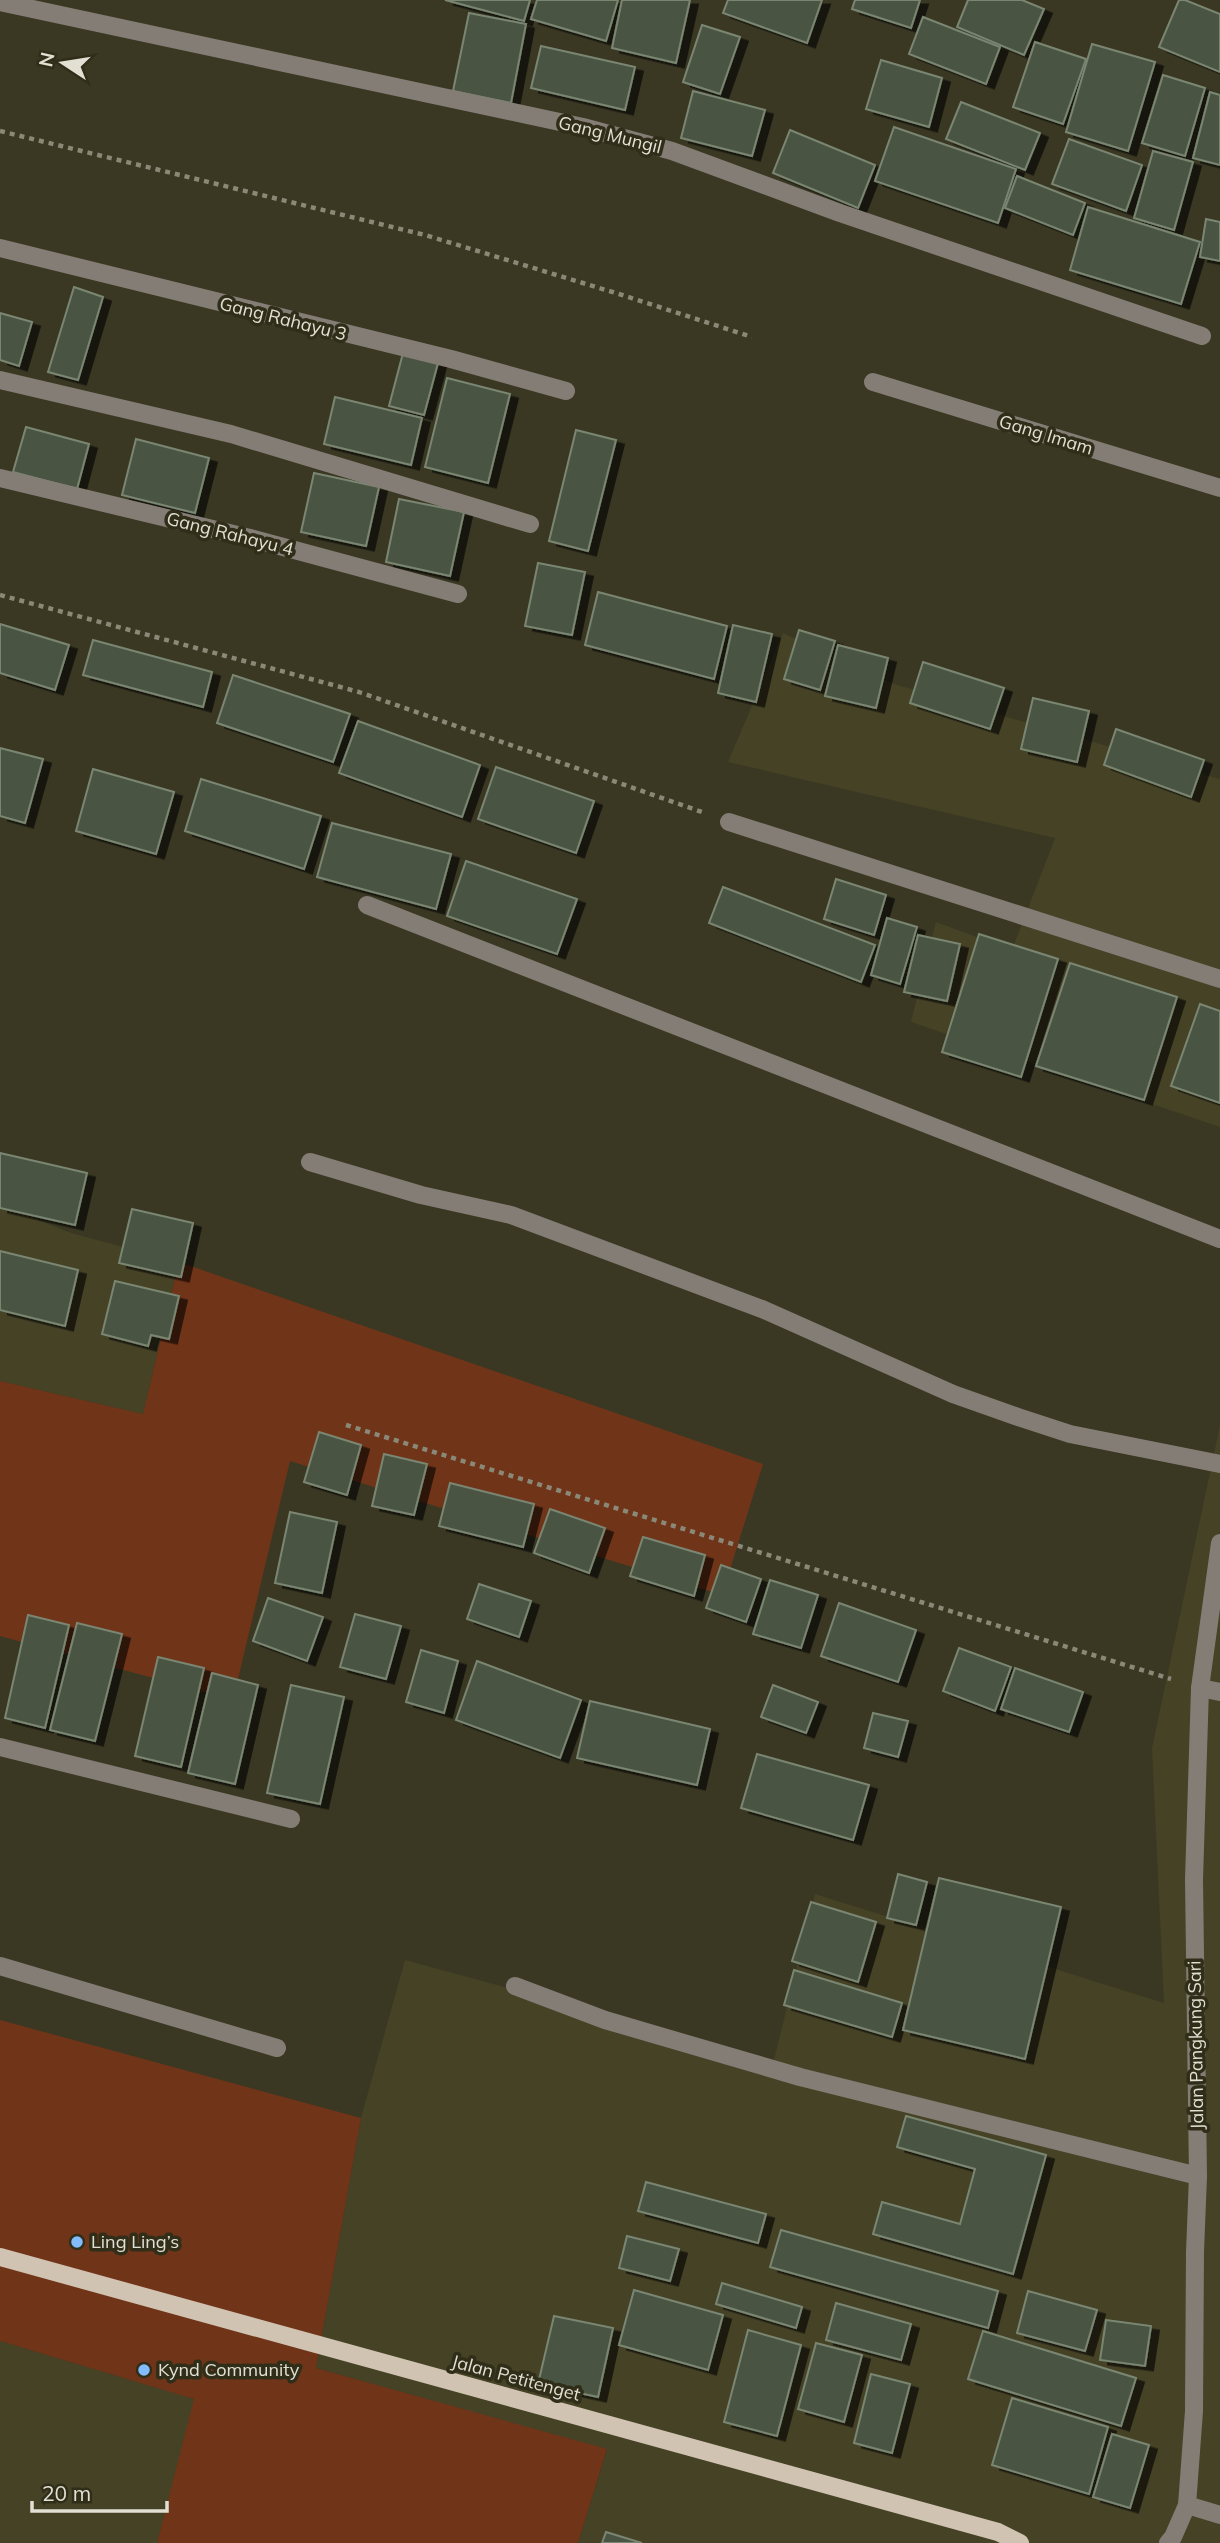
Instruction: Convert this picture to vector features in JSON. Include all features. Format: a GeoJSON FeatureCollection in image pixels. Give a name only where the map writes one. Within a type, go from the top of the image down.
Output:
{"type":"FeatureCollection","features":[{"type":"Feature","properties":{"kind":"main road","name":"Jalan Petitenget"},"geometry":{"type":"LineString","coordinates":[[0,2257],[998,2532],[1020,2543]]}},
{"type":"Feature","properties":{"kind":"street","name":"Gang Mungil"},"geometry":{"type":"LineString","coordinates":[[0,2],[583,127],[672,151],[841,214],[1202,336]]}},
{"type":"Feature","properties":{"kind":"street","name":"Gang Rahayu 3"},"geometry":{"type":"LineString","coordinates":[[0,248],[451,359],[566,391]]}},
{"type":"Feature","properties":{"kind":"street"},"geometry":{"type":"LineString","coordinates":[[0,380],[231,434],[530,524]]}},
{"type":"Feature","properties":{"kind":"street","name":"Gang Imam"},"geometry":{"type":"LineString","coordinates":[[873,382],[1220,488]]}},
{"type":"Feature","properties":{"kind":"street","name":"Gang Rahayu 4"},"geometry":{"type":"LineString","coordinates":[[0,478],[250,538],[458,594]]}},
{"type":"Feature","properties":{"kind":"street"},"geometry":{"type":"LineString","coordinates":[[729,822],[1220,979]]}},
{"type":"Feature","properties":{"kind":"street"},"geometry":{"type":"LineString","coordinates":[[367,905],[1220,1239]]}},
{"type":"Feature","properties":{"kind":"street"},"geometry":{"type":"LineString","coordinates":[[310,1162],[421,1195],[523,1220],[762,1309],[953,1394],[1018,1417],[1070,1434],[1220,1464]]}},
{"type":"Feature","properties":{"kind":"street","name":"Jalan Pangkung Sari"},"geometry":{"type":"LineString","coordinates":[[1168,2543],[1187,2505],[1194,2411],[1198,2176],[1194,1880],[1200,1688],[1220,1543]]}},
{"type":"Feature","properties":{"kind":"street"},"geometry":{"type":"LineString","coordinates":[[1200,1688],[1220,1692]]}},
{"type":"Feature","properties":{"kind":"street"},"geometry":{"type":"LineString","coordinates":[[0,1747],[291,1819]]}},
{"type":"Feature","properties":{"kind":"street"},"geometry":{"type":"LineString","coordinates":[[0,1966],[277,2048]]}},
{"type":"Feature","properties":{"kind":"street"},"geometry":{"type":"LineString","coordinates":[[515,1986],[605,2020],[800,2077],[1198,2176]]}},
{"type":"Feature","properties":{"kind":"street"},"geometry":{"type":"LineString","coordinates":[[1187,2505],[1220,2515]]}},
{"type":"Feature","properties":{"kind":"path"},"geometry":{"type":"LineString","coordinates":[[0,131],[425,235],[752,337]]}},
{"type":"Feature","properties":{"kind":"path"},"geometry":{"type":"LineString","coordinates":[[0,595],[359,692],[729,822]]}},
{"type":"Feature","properties":{"kind":"path"},"geometry":{"type":"LineString","coordinates":[[346,1424],[1200,1688]]}},
{"type":"Feature","properties":{"kind":"shaded area"},"geometry":{"type":"Polygon","coordinates":[[[783,633],[894,684],[1220,779],[1220,1127],[911,1022],[936,922],[1012,950],[1055,838],[728,762],[783,633]]]}},
{"type":"Feature","properties":{"kind":"shaded area"},"geometry":{"type":"Polygon","coordinates":[[[0,1205],[71,1233],[179,1262],[143,1414],[0,1381],[0,1205]]]}},
{"type":"Feature","properties":{"kind":"shaded area"},"geometry":{"type":"Polygon","coordinates":[[[179,1262],[763,1464],[722,1595],[290,1461],[233,1700],[0,1636],[0,1381],[143,1414],[179,1262]]]}},
{"type":"Feature","properties":{"kind":"shaded area"},"geometry":{"type":"Polygon","coordinates":[[[1220,1425],[1220,2543],[578,2543],[607,2450],[316,2368],[361,2118],[405,1960],[774,2060],[815,1894],[1164,2003],[1152,1748],[1220,1425]]]}},
{"type":"Feature","properties":{"kind":"shaded area"},"geometry":{"type":"Polygon","coordinates":[[[0,2020],[361,2118],[316,2368],[607,2449],[578,2543],[157,2543],[194,2399],[0,2341],[0,2020]]]}},
{"type":"Feature","properties":{"kind":"shaded area"},"geometry":{"type":"Polygon","coordinates":[[[0,2341],[195,2399],[157,2543],[0,2543],[0,2341]]]}},
{"type":"Feature","properties":{"kind":"building"},"geometry":{"type":"Polygon","coordinates":[[[445,0],[530,0],[524,21],[445,0]]]}},
{"type":"Feature","properties":{"kind":"building"},"geometry":{"type":"Polygon","coordinates":[[[537,0],[618,0],[606,41],[531,19],[537,0]]]}},
{"type":"Feature","properties":{"kind":"building"},"geometry":{"type":"Polygon","coordinates":[[[622,0],[690,0],[676,63],[612,48],[622,0]]]}},
{"type":"Feature","properties":{"kind":"building"},"geometry":{"type":"Polygon","coordinates":[[[728,0],[822,0],[807,43],[723,13],[728,0]]]}},
{"type":"Feature","properties":{"kind":"building"},"geometry":{"type":"Polygon","coordinates":[[[855,0],[920,0],[911,28],[852,9],[855,0]]]}},
{"type":"Feature","properties":{"kind":"building"},"geometry":{"type":"Polygon","coordinates":[[[968,0],[1022,0],[1044,9],[1024,55],[957,27],[968,0]]]}},
{"type":"Feature","properties":{"kind":"building"},"geometry":{"type":"Polygon","coordinates":[[[1179,0],[1220,14],[1220,72],[1159,47],[1179,0]]]}},
{"type":"Feature","properties":{"kind":"building"},"geometry":{"type":"Polygon","coordinates":[[[469,13],[526,24],[511,103],[453,91],[469,13]]]}},
{"type":"Feature","properties":{"kind":"building"},"geometry":{"type":"Polygon","coordinates":[[[923,17],[1000,47],[986,84],[909,54],[923,17]]]}},
{"type":"Feature","properties":{"kind":"building"},"geometry":{"type":"Polygon","coordinates":[[[702,25],[740,37],[720,94],[683,82],[702,25]]]}},
{"type":"Feature","properties":{"kind":"building"},"geometry":{"type":"Polygon","coordinates":[[[1035,42],[1086,59],[1063,124],[1013,107],[1035,42]]]}},
{"type":"Feature","properties":{"kind":"building"},"geometry":{"type":"Polygon","coordinates":[[[1092,44],[1155,62],[1128,151],[1066,132],[1092,44]]]}},
{"type":"Feature","properties":{"kind":"building"},"geometry":{"type":"Polygon","coordinates":[[[541,46],[635,67],[625,110],[531,88],[541,46]]]}},
{"type":"Feature","properties":{"kind":"building"},"geometry":{"type":"Polygon","coordinates":[[[881,60],[942,78],[929,127],[866,109],[881,60]]]}},
{"type":"Feature","properties":{"kind":"building"},"geometry":{"type":"Polygon","coordinates":[[[1163,75],[1205,88],[1185,156],[1142,143],[1163,75]]]}},
{"type":"Feature","properties":{"kind":"building"},"geometry":{"type":"Polygon","coordinates":[[[693,91],[765,110],[752,156],[681,138],[693,91]]]}},
{"type":"Feature","properties":{"kind":"building"},"geometry":{"type":"Polygon","coordinates":[[[1210,92],[1220,95],[1220,165],[1193,158],[1210,92]]]}},
{"type":"Feature","properties":{"kind":"building"},"geometry":{"type":"Polygon","coordinates":[[[961,102],[1040,133],[1025,170],[946,139],[961,102]]]}},
{"type":"Feature","properties":{"kind":"building"},"geometry":{"type":"Polygon","coordinates":[[[894,127],[1016,169],[998,223],[875,181],[894,127]]]}},
{"type":"Feature","properties":{"kind":"building"},"geometry":{"type":"Polygon","coordinates":[[[790,130],[875,165],[858,208],[773,173],[790,130]]]}},
{"type":"Feature","properties":{"kind":"building"},"geometry":{"type":"Polygon","coordinates":[[[1069,139],[1142,165],[1126,211],[1052,184],[1069,139]]]}},
{"type":"Feature","properties":{"kind":"building"},"geometry":{"type":"Polygon","coordinates":[[[1153,151],[1193,162],[1174,230],[1134,218],[1153,151]]]}},
{"type":"Feature","properties":{"kind":"building"},"geometry":{"type":"Polygon","coordinates":[[[1017,176],[1085,203],[1073,235],[1005,208],[1017,176]]]}},
{"type":"Feature","properties":{"kind":"building"},"geometry":{"type":"Polygon","coordinates":[[[1088,207],[1200,242],[1181,304],[1070,270],[1088,207]]]}},
{"type":"Feature","properties":{"kind":"building"},"geometry":{"type":"Polygon","coordinates":[[[1206,219],[1220,222],[1220,261],[1200,257],[1206,219]]]}},
{"type":"Feature","properties":{"kind":"building"},"geometry":{"type":"Polygon","coordinates":[[[74,287],[103,297],[78,380],[48,372],[74,287]]]}},
{"type":"Feature","properties":{"kind":"building"},"geometry":{"type":"Polygon","coordinates":[[[0,313],[32,322],[19,366],[0,360],[0,313]]]}},
{"type":"Feature","properties":{"kind":"building"},"geometry":{"type":"Polygon","coordinates":[[[403,353],[438,363],[424,415],[389,406],[403,353]]]}},
{"type":"Feature","properties":{"kind":"building"},"geometry":{"type":"Polygon","coordinates":[[[447,378],[510,394],[488,483],[425,467],[447,378]]]}},
{"type":"Feature","properties":{"kind":"building"},"geometry":{"type":"Polygon","coordinates":[[[335,397],[422,418],[411,465],[324,444],[335,397]]]}},
{"type":"Feature","properties":{"kind":"building"},"geometry":{"type":"Polygon","coordinates":[[[26,427],[89,444],[77,489],[13,472],[26,427]]]}},
{"type":"Feature","properties":{"kind":"building"},"geometry":{"type":"Polygon","coordinates":[[[576,430],[616,440],[588,551],[549,541],[576,430]]]}},
{"type":"Feature","properties":{"kind":"building"},"geometry":{"type":"Polygon","coordinates":[[[136,439],[209,458],[195,513],[122,495],[136,439]]]}},
{"type":"Feature","properties":{"kind":"building"},"geometry":{"type":"Polygon","coordinates":[[[314,473],[379,487],[366,546],[301,532],[314,473]]]}},
{"type":"Feature","properties":{"kind":"building"},"geometry":{"type":"Polygon","coordinates":[[[399,499],[464,512],[450,576],[386,562],[399,499]]]}},
{"type":"Feature","properties":{"kind":"building"},"geometry":{"type":"Polygon","coordinates":[[[538,563],[585,572],[572,635],[525,626],[538,563]]]}},
{"type":"Feature","properties":{"kind":"building"},"geometry":{"type":"Polygon","coordinates":[[[598,592],[727,626],[714,679],[585,645],[598,592]]]}},
{"type":"Feature","properties":{"kind":"building"},"geometry":{"type":"Polygon","coordinates":[[[0,624],[69,645],[55,690],[0,673],[0,624]]]}},
{"type":"Feature","properties":{"kind":"building"},"geometry":{"type":"Polygon","coordinates":[[[733,625],[772,634],[756,702],[718,693],[733,625]]]}},
{"type":"Feature","properties":{"kind":"building"},"geometry":{"type":"Polygon","coordinates":[[[799,630],[835,641],[820,690],[784,679],[799,630]]]}},
{"type":"Feature","properties":{"kind":"building"},"geometry":{"type":"Polygon","coordinates":[[[93,640],[212,672],[203,707],[83,675],[93,640]]]}},
{"type":"Feature","properties":{"kind":"building"},"geometry":{"type":"Polygon","coordinates":[[[838,645],[888,658],[876,708],[825,696],[838,645]]]}},
{"type":"Feature","properties":{"kind":"building"},"geometry":{"type":"Polygon","coordinates":[[[923,662],[1004,688],[990,729],[910,703],[923,662]]]}},
{"type":"Feature","properties":{"kind":"building"},"geometry":{"type":"Polygon","coordinates":[[[233,675],[350,714],[333,762],[217,723],[233,675]]]}},
{"type":"Feature","properties":{"kind":"building"},"geometry":{"type":"Polygon","coordinates":[[[1033,698],[1089,711],[1077,762],[1021,749],[1033,698]]]}},
{"type":"Feature","properties":{"kind":"building"},"geometry":{"type":"Polygon","coordinates":[[[358,721],[480,765],[462,817],[339,773],[358,721]]]}},
{"type":"Feature","properties":{"kind":"building"},"geometry":{"type":"Polygon","coordinates":[[[1116,729],[1204,760],[1191,797],[1104,765],[1116,729]]]}},
{"type":"Feature","properties":{"kind":"building"},"geometry":{"type":"Polygon","coordinates":[[[0,748],[43,759],[25,823],[0,816],[0,748]]]}},
{"type":"Feature","properties":{"kind":"building"},"geometry":{"type":"Polygon","coordinates":[[[496,767],[594,801],[576,853],[478,819],[496,767]]]}},
{"type":"Feature","properties":{"kind":"building"},"geometry":{"type":"Polygon","coordinates":[[[93,769],[174,792],[156,854],[76,831],[93,769]]]}},
{"type":"Feature","properties":{"kind":"building"},"geometry":{"type":"Polygon","coordinates":[[[201,779],[321,816],[304,869],[185,831],[201,779]]]}},
{"type":"Feature","properties":{"kind":"building"},"geometry":{"type":"Polygon","coordinates":[[[332,823],[451,854],[436,909],[317,877],[332,823]]]}},
{"type":"Feature","properties":{"kind":"building"},"geometry":{"type":"Polygon","coordinates":[[[466,861],[577,899],[557,954],[447,916],[466,861]]]}},
{"type":"Feature","properties":{"kind":"building"},"geometry":{"type":"Polygon","coordinates":[[[836,879],[886,895],[874,935],[824,919],[836,879]]]}},
{"type":"Feature","properties":{"kind":"building"},"geometry":{"type":"Polygon","coordinates":[[[723,887],[875,945],[861,982],[709,923],[723,887]]]}},
{"type":"Feature","properties":{"kind":"building"},"geometry":{"type":"Polygon","coordinates":[[[887,918],[917,927],[900,984],[871,975],[887,918]]]}},
{"type":"Feature","properties":{"kind":"building"},"geometry":{"type":"Polygon","coordinates":[[[979,934],[1058,959],[1021,1077],[942,1052],[979,934]]]}},
{"type":"Feature","properties":{"kind":"building"},"geometry":{"type":"Polygon","coordinates":[[[918,935],[960,944],[947,1001],[904,992],[918,935]]]}},
{"type":"Feature","properties":{"kind":"building"},"geometry":{"type":"Polygon","coordinates":[[[1070,963],[1177,997],[1144,1100],[1036,1066],[1070,963]]]}},
{"type":"Feature","properties":{"kind":"building"},"geometry":{"type":"Polygon","coordinates":[[[1200,1004],[1220,1011],[1220,1103],[1171,1086],[1200,1004]]]}},
{"type":"Feature","properties":{"kind":"building"},"geometry":{"type":"Polygon","coordinates":[[[0,1153],[87,1173],[75,1225],[0,1208],[0,1153]]]}},
{"type":"Feature","properties":{"kind":"building"},"geometry":{"type":"Polygon","coordinates":[[[132,1209],[193,1223],[181,1277],[119,1263],[132,1209]]]}},
{"type":"Feature","properties":{"kind":"building"},"geometry":{"type":"Polygon","coordinates":[[[0,1251],[78,1270],[65,1326],[0,1310],[0,1251]]]}},
{"type":"Feature","properties":{"kind":"building"},"geometry":{"type":"Polygon","coordinates":[[[115,1281],[179,1296],[169,1339],[151,1335],[148,1346],[102,1334],[115,1281]]]}},
{"type":"Feature","properties":{"kind":"building"},"geometry":{"type":"Polygon","coordinates":[[[319,1432],[361,1445],[347,1495],[304,1482],[319,1432]]]}},
{"type":"Feature","properties":{"kind":"building"},"geometry":{"type":"Polygon","coordinates":[[[384,1454],[427,1464],[414,1515],[372,1506],[384,1454]]]}},
{"type":"Feature","properties":{"kind":"building"},"geometry":{"type":"Polygon","coordinates":[[[450,1483],[534,1504],[523,1547],[439,1526],[450,1483]]]}},
{"type":"Feature","properties":{"kind":"building"},"geometry":{"type":"Polygon","coordinates":[[[550,1509],[605,1528],[589,1573],[534,1553],[550,1509]]]}},
{"type":"Feature","properties":{"kind":"building"},"geometry":{"type":"Polygon","coordinates":[[[290,1512],[337,1522],[322,1593],[275,1583],[290,1512]]]}},
{"type":"Feature","properties":{"kind":"building"},"geometry":{"type":"Polygon","coordinates":[[[643,1537],[705,1555],[694,1596],[630,1576],[643,1537]]]}},
{"type":"Feature","properties":{"kind":"building"},"geometry":{"type":"Polygon","coordinates":[[[721,1565],[761,1579],[746,1622],[706,1608],[721,1565]]]}},
{"type":"Feature","properties":{"kind":"building"},"geometry":{"type":"Polygon","coordinates":[[[770,1580],[818,1595],[801,1648],[753,1634],[770,1580]]]}},
{"type":"Feature","properties":{"kind":"building"},"geometry":{"type":"Polygon","coordinates":[[[479,1584],[531,1601],[519,1637],[467,1619],[479,1584]]]}},
{"type":"Feature","properties":{"kind":"building"},"geometry":{"type":"Polygon","coordinates":[[[268,1598],[323,1617],[307,1661],[253,1641],[268,1598]]]}},
{"type":"Feature","properties":{"kind":"building"},"geometry":{"type":"Polygon","coordinates":[[[839,1603],[916,1630],[898,1682],[821,1656],[839,1603]]]}},
{"type":"Feature","properties":{"kind":"building"},"geometry":{"type":"Polygon","coordinates":[[[355,1614],[401,1626],[386,1679],[340,1667],[355,1614]]]}},
{"type":"Feature","properties":{"kind":"building"},"geometry":{"type":"Polygon","coordinates":[[[28,1615],[69,1625],[45,1728],[5,1718],[28,1615]]]}},
{"type":"Feature","properties":{"kind":"building"},"geometry":{"type":"Polygon","coordinates":[[[77,1623],[122,1634],[95,1741],[50,1730],[77,1623]]]}},
{"type":"Feature","properties":{"kind":"building"},"geometry":{"type":"Polygon","coordinates":[[[959,1648],[1011,1667],[995,1711],[943,1691],[959,1648]]]}},
{"type":"Feature","properties":{"kind":"building"},"geometry":{"type":"Polygon","coordinates":[[[421,1650],[458,1661],[444,1713],[406,1702],[421,1650]]]}},
{"type":"Feature","properties":{"kind":"building"},"geometry":{"type":"Polygon","coordinates":[[[158,1657],[204,1668],[181,1767],[135,1756],[158,1657]]]}},
{"type":"Feature","properties":{"kind":"building"},"geometry":{"type":"Polygon","coordinates":[[[477,1661],[581,1700],[560,1758],[456,1720],[477,1661]]]}},
{"type":"Feature","properties":{"kind":"building"},"geometry":{"type":"Polygon","coordinates":[[[1015,1668],[1083,1692],[1069,1732],[1001,1709],[1015,1668]]]}},
{"type":"Feature","properties":{"kind":"building"},"geometry":{"type":"Polygon","coordinates":[[[212,1673],[258,1685],[235,1784],[188,1773],[212,1673]]]}},
{"type":"Feature","properties":{"kind":"building"},"geometry":{"type":"Polygon","coordinates":[[[291,1685],[344,1697],[320,1804],[267,1793],[291,1685]]]}},
{"type":"Feature","properties":{"kind":"building"},"geometry":{"type":"Polygon","coordinates":[[[773,1685],[818,1702],[806,1733],[761,1717],[773,1685]]]}},
{"type":"Feature","properties":{"kind":"building"},"geometry":{"type":"Polygon","coordinates":[[[590,1701],[710,1729],[697,1785],[577,1758],[590,1701]]]}},
{"type":"Feature","properties":{"kind":"building"},"geometry":{"type":"Polygon","coordinates":[[[873,1713],[908,1721],[898,1757],[864,1748],[873,1713]]]}},
{"type":"Feature","properties":{"kind":"building"},"geometry":{"type":"Polygon","coordinates":[[[757,1754],[869,1785],[853,1840],[741,1808],[757,1754]]]}},
{"type":"Feature","properties":{"kind":"building"},"geometry":{"type":"Polygon","coordinates":[[[898,1874],[927,1882],[916,1925],[887,1918],[898,1874]]]}},
{"type":"Feature","properties":{"kind":"building"},"geometry":{"type":"Polygon","coordinates":[[[939,1878],[1061,1907],[1025,2059],[903,2030],[939,1878]]]}},
{"type":"Feature","properties":{"kind":"building"},"geometry":{"type":"Polygon","coordinates":[[[811,1902],[876,1922],[858,1982],[792,1961],[811,1902]]]}},
{"type":"Feature","properties":{"kind":"building"},"geometry":{"type":"Polygon","coordinates":[[[794,1970],[902,2003],[892,2037],[784,2005],[794,1970]]]}},
{"type":"Feature","properties":{"kind":"building"},"geometry":{"type":"Polygon","coordinates":[[[906,2116],[1046,2155],[1013,2274],[873,2234],[882,2202],[960,2224],[975,2169],[897,2147],[906,2116]]]}},
{"type":"Feature","properties":{"kind":"building"},"geometry":{"type":"Polygon","coordinates":[[[646,2182],[766,2214],[758,2243],[638,2211],[646,2182]]]}},
{"type":"Feature","properties":{"kind":"building"},"geometry":{"type":"Polygon","coordinates":[[[781,2230],[998,2291],[988,2328],[770,2267],[781,2230]]]}},
{"type":"Feature","properties":{"kind":"building"},"geometry":{"type":"Polygon","coordinates":[[[627,2236],[679,2249],[670,2281],[619,2268],[627,2236]]]}},
{"type":"Feature","properties":{"kind":"building"},"geometry":{"type":"Polygon","coordinates":[[[722,2283],[802,2307],[796,2328],[716,2304],[722,2283]]]}},
{"type":"Feature","properties":{"kind":"building"},"geometry":{"type":"Polygon","coordinates":[[[634,2290],[723,2315],[708,2370],[619,2345],[634,2290]]]}},
{"type":"Feature","properties":{"kind":"building"},"geometry":{"type":"Polygon","coordinates":[[[1028,2291],[1097,2310],[1085,2351],[1017,2333],[1028,2291]]]}},
{"type":"Feature","properties":{"kind":"building"},"geometry":{"type":"Polygon","coordinates":[[[836,2303],[911,2324],[901,2360],[826,2340],[836,2303]]]}},
{"type":"Feature","properties":{"kind":"building"},"geometry":{"type":"Polygon","coordinates":[[[554,2316],[613,2328],[598,2397],[538,2384],[554,2316]]]}},
{"type":"Feature","properties":{"kind":"building"},"geometry":{"type":"Polygon","coordinates":[[[1106,2320],[1151,2326],[1145,2366],[1100,2360],[1106,2320]]]}},
{"type":"Feature","properties":{"kind":"building"},"geometry":{"type":"Polygon","coordinates":[[[748,2330],[801,2345],[777,2436],[724,2422],[748,2330]]]}},
{"type":"Feature","properties":{"kind":"building"},"geometry":{"type":"Polygon","coordinates":[[[983,2331],[1136,2378],[1121,2426],[968,2379],[983,2331]]]}},
{"type":"Feature","properties":{"kind":"building"},"geometry":{"type":"Polygon","coordinates":[[[816,2343],[862,2355],[844,2422],[798,2409],[816,2343]]]}},
{"type":"Feature","properties":{"kind":"building"},"geometry":{"type":"Polygon","coordinates":[[[871,2374],[910,2384],[892,2453],[854,2443],[871,2374]]]}},
{"type":"Feature","properties":{"kind":"building"},"geometry":{"type":"Polygon","coordinates":[[[1012,2398],[1108,2427],[1089,2494],[992,2465],[1012,2398]]]}},
{"type":"Feature","properties":{"kind":"building"},"geometry":{"type":"Polygon","coordinates":[[[1112,2434],[1149,2445],[1130,2508],[1093,2497],[1112,2434]]]}},
{"type":"Feature","properties":{"kind":"building"},"geometry":{"type":"Polygon","coordinates":[[[606,2532],[642,2543],[602,2543],[606,2532]]]}},
{"type":"Feature","properties":{"kind":"place","name":"Ling Ling’s"},"geometry":{"type":"Point","coordinates":[77,2242]}},
{"type":"Feature","properties":{"kind":"place","name":"Kynd Community"},"geometry":{"type":"Point","coordinates":[144,2370]}}]}
